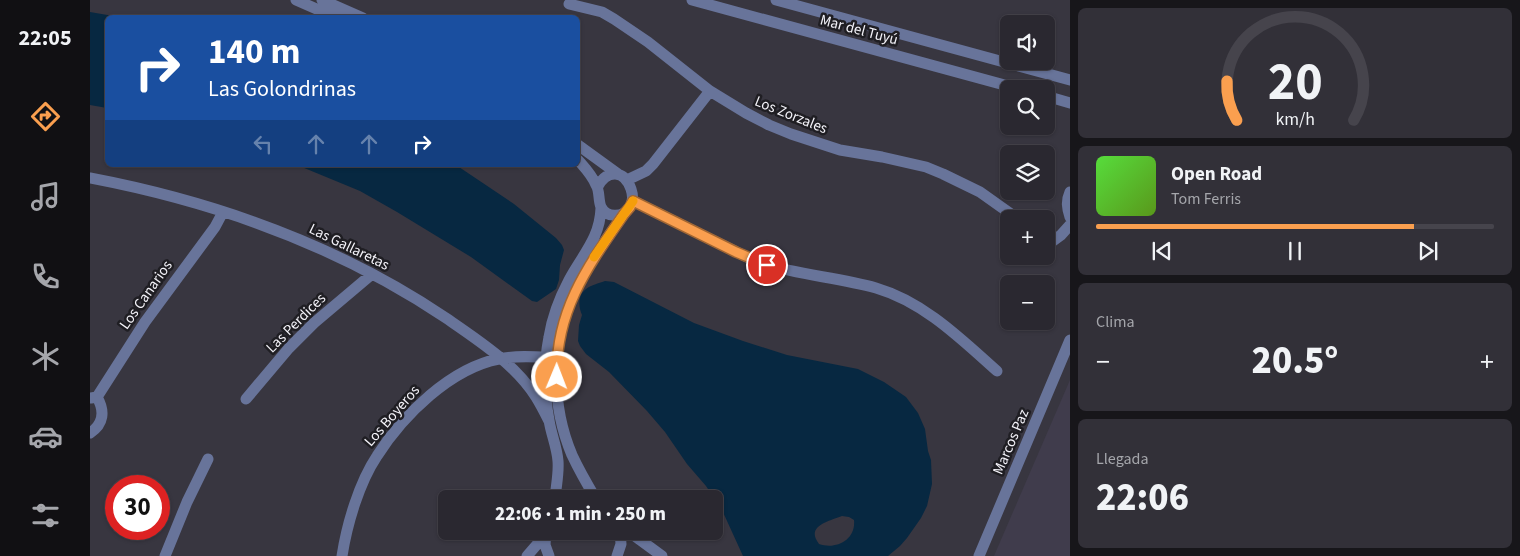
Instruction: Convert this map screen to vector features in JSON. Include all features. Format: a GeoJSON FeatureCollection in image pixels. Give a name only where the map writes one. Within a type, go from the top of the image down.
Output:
{"type":"FeatureCollection","features":[{"type":"Feature","properties":{"kind":"street"},"geometry":{"type":"LineString","coordinates":[[296,0],[324,4],[355,15]]}},
{"type":"Feature","properties":{"kind":"street","name":"Mar del Tuyú"},"geometry":{"type":"LineString","coordinates":[[692,0],[1000,84]]}},
{"type":"Feature","properties":{"kind":"street"},"geometry":{"type":"LineString","coordinates":[[776,0],[1070,80]]}},
{"type":"Feature","properties":{"kind":"street"},"geometry":{"type":"LineString","coordinates":[[324,4],[334,15]]}},
{"type":"Feature","properties":{"kind":"street","name":"Los Zorzales"},"geometry":{"type":"LineString","coordinates":[[569,4],[593,9],[614,19],[648,42],[710,91],[746,113],[791,134],[840,150],[904,161],[926,167],[980,192],[1005,210]]}},
{"type":"Feature","properties":{"kind":"street"},"geometry":{"type":"LineString","coordinates":[[598,186],[606,176],[622,177],[646,171],[710,91]]}},
{"type":"Feature","properties":{"kind":"street"},"geometry":{"type":"LineString","coordinates":[[1055,99],[1070,103]]}},
{"type":"Feature","properties":{"kind":"street"},"geometry":{"type":"LineString","coordinates":[[556,490],[558,463],[555,441],[549,421],[545,379],[568,307],[576,289],[587,268],[633,201],[631,188],[622,177],[580,147]]}},
{"type":"Feature","properties":{"kind":"street"},"geometry":{"type":"LineString","coordinates":[[580,162],[588,170],[598,186],[601,219],[596,237],[569,280],[560,300],[549,336],[564,432],[580,472],[591,490]]}},
{"type":"Feature","properties":{"kind":"street","name":"Las Gallaretas"},"geometry":{"type":"LineString","coordinates":[[90,178],[145,189],[223,212],[281,232],[322,249],[395,286],[429,307],[500,358],[524,381],[549,421]]}},
{"type":"Feature","properties":{"kind":"street"},"geometry":{"type":"LineString","coordinates":[[1070,192],[1067,207],[1070,217]]}},
{"type":"Feature","properties":{"kind":"street"},"geometry":{"type":"LineString","coordinates":[[633,201],[757,262],[877,288],[904,299],[928,313],[945,326],[997,371]]}},
{"type":"Feature","properties":{"kind":"street"},"geometry":{"type":"LineString","coordinates":[[601,208],[611,215],[624,214]]}},
{"type":"Feature","properties":{"kind":"street","name":"Los Canarios"},"geometry":{"type":"LineString","coordinates":[[90,433],[97,428],[103,414],[102,405],[94,398],[145,322],[215,227],[223,212]]}},
{"type":"Feature","properties":{"kind":"street"},"geometry":{"type":"LineString","coordinates":[[1055,239],[1070,225]]}},
{"type":"Feature","properties":{"kind":"street","name":"Las Perdices"},"geometry":{"type":"LineString","coordinates":[[246,399],[288,348],[314,323],[372,274]]}},
{"type":"Feature","properties":{"kind":"street","name":"Marcos Paz"},"geometry":{"type":"LineString","coordinates":[[979,556],[1070,340]]}},
{"type":"Feature","properties":{"kind":"street","name":"Los Boyeros"},"geometry":{"type":"LineString","coordinates":[[342,556],[350,519],[364,480],[376,457],[393,433],[432,393],[453,378],[486,362],[500,358],[551,358]]}},
{"type":"Feature","properties":{"kind":"street"},"geometry":{"type":"LineString","coordinates":[[165,556],[187,502],[208,459]]}},
{"type":"Feature","properties":{"kind":"street"},"geometry":{"type":"LineString","coordinates":[[527,556],[540,540]]}},
{"type":"Feature","properties":{"kind":"street"},"geometry":{"type":"LineString","coordinates":[[546,540],[549,556]]}},
{"type":"Feature","properties":{"kind":"street"},"geometry":{"type":"LineString","coordinates":[[617,556],[621,540]]}},
{"type":"Feature","properties":{"kind":"street"},"geometry":{"type":"LineString","coordinates":[[640,540],[662,556]]}},
{"type":"Feature","properties":{"kind":"shaded area"},"geometry":{"type":"Polygon","coordinates":[[[1070,380],[1070,556],[994,556],[1070,380]]]}},
{"type":"Feature","properties":{"kind":"water"},"geometry":{"type":"Polygon","coordinates":[[[90,12],[107,15],[105,15],[105,108],[90,105],[90,12]]]}},
{"type":"Feature","properties":{"kind":"water"},"geometry":{"type":"Polygon","coordinates":[[[302,167],[459,167],[514,204],[562,245],[564,250],[556,289],[537,302],[532,301],[471,257],[360,191],[302,167]]]}},
{"type":"Feature","properties":{"kind":"water"},"geometry":{"type":"Polygon","coordinates":[[[605,281],[614,282],[694,323],[743,341],[787,355],[858,369],[884,382],[906,397],[918,413],[925,429],[931,460],[932,484],[927,506],[907,538],[888,556],[743,556],[723,512],[723,490],[709,490],[647,411],[609,372],[586,354],[580,346],[578,341],[579,325],[582,315],[579,304],[580,297],[583,291],[605,281]],[[842,516],[825,522],[817,529],[815,538],[819,544],[825,546],[844,542],[852,533],[854,520],[842,516]]]}},
{"type":"Feature","properties":{"kind":"slow traffic"},"geometry":{"type":"LineString","coordinates":[[594,257],[633,201]]}},
{"type":"Feature","properties":{"kind":"route"},"geometry":{"type":"LineString","coordinates":[[557,377],[556,358],[568,307],[587,268],[633,201],[736,252],[767,265]]}}]}
